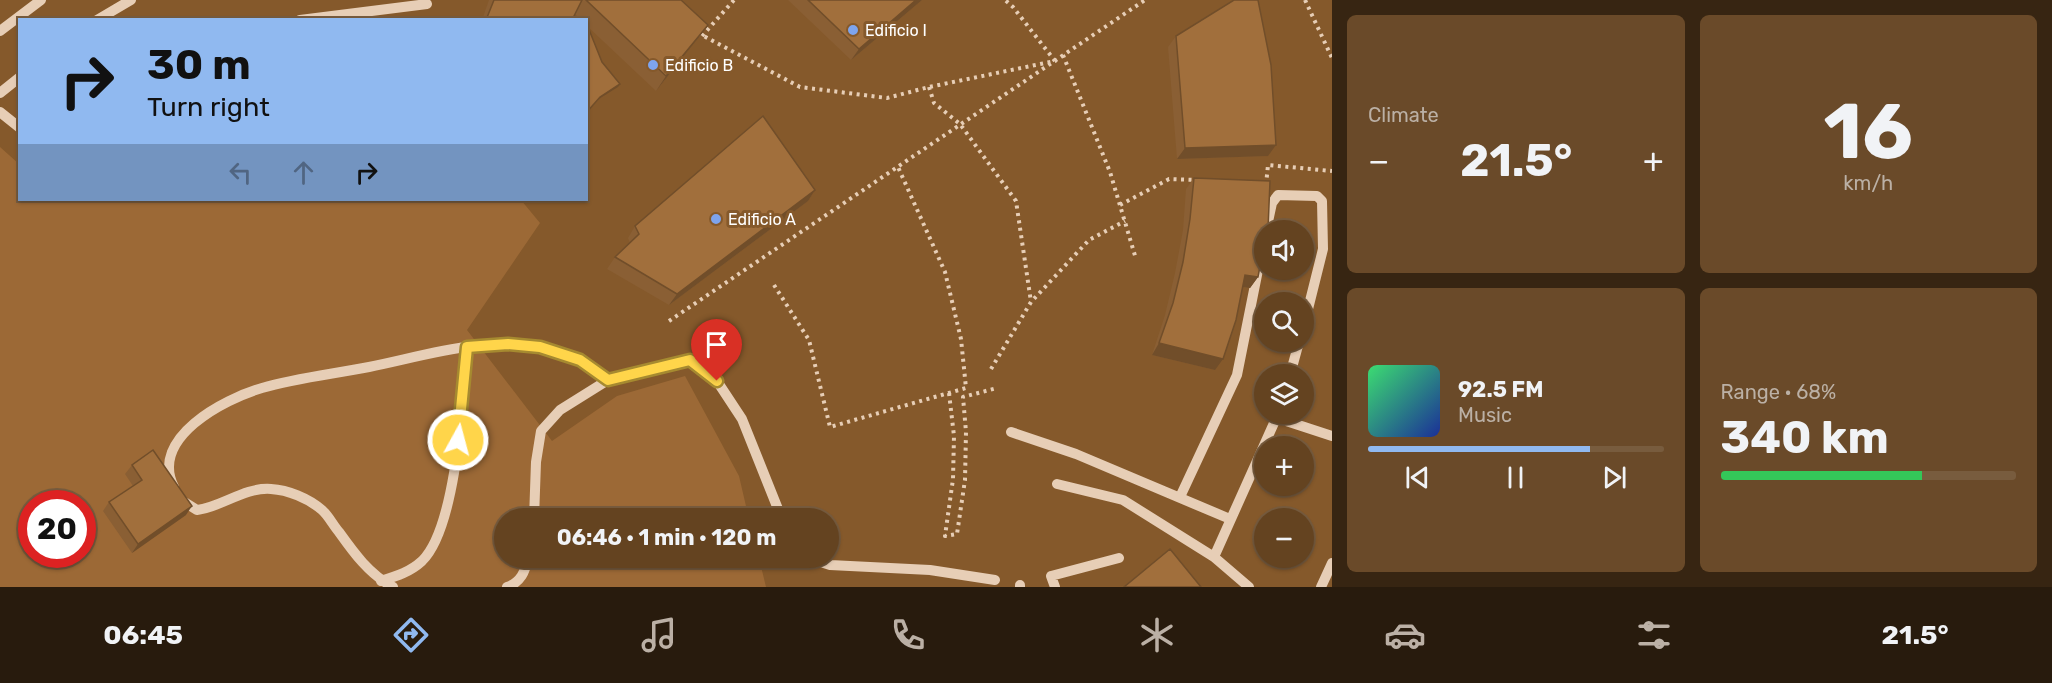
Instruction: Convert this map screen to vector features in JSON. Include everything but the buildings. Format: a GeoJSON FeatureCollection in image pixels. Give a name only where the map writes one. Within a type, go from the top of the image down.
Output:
{"type":"FeatureCollection","features":[{"type":"Feature","properties":{"kind":"lane"},"geometry":{"type":"LineString","coordinates":[[0,31],[41,0]]}},
{"type":"Feature","properties":{"kind":"lane"},"geometry":{"type":"LineString","coordinates":[[100,18],[130,0]]}},
{"type":"Feature","properties":{"kind":"lane"},"geometry":{"type":"LineString","coordinates":[[316,18],[427,4]]}},
{"type":"Feature","properties":{"kind":"lane"},"geometry":{"type":"LineString","coordinates":[[0,93],[18,79]]}},
{"type":"Feature","properties":{"kind":"lane"},"geometry":{"type":"LineString","coordinates":[[0,112],[18,126]]}},
{"type":"Feature","properties":{"kind":"lane"},"geometry":{"type":"LineString","coordinates":[[1268,220],[1272,203],[1278,195],[1317,196],[1322,201],[1323,249],[1312,292]]}},
{"type":"Feature","properties":{"kind":"lane"},"geometry":{"type":"LineString","coordinates":[[1180,497],[1237,375],[1256,280]]}},
{"type":"Feature","properties":{"kind":"lane"},"geometry":{"type":"LineString","coordinates":[[393,587],[381,580],[357,557],[323,510],[298,495],[270,489],[239,494],[212,508],[197,510],[181,500],[170,478],[169,455],[185,430],[219,406],[261,388],[467,347],[508,344],[540,347],[580,360],[608,380]]}},
{"type":"Feature","properties":{"kind":"lane"},"geometry":{"type":"LineString","coordinates":[[381,580],[404,574],[423,560],[438,537],[453,483],[467,347]]}},
{"type":"Feature","properties":{"kind":"lane"},"geometry":{"type":"LineString","coordinates":[[534,508],[536,462],[541,431],[560,410],[608,380],[690,360],[717,381],[742,419],[778,508]]}},
{"type":"Feature","properties":{"kind":"lane"},"geometry":{"type":"LineString","coordinates":[[1214,557],[1273,424]]}},
{"type":"Feature","properties":{"kind":"lane"},"geometry":{"type":"LineString","coordinates":[[1299,424],[1332,436]]}},
{"type":"Feature","properties":{"kind":"lane"},"geometry":{"type":"LineString","coordinates":[[1011,432],[1076,453],[1230,519]]}},
{"type":"Feature","properties":{"kind":"lane"},"geometry":{"type":"LineString","coordinates":[[1057,484],[1123,500],[1214,557],[1249,587]]}},
{"type":"Feature","properties":{"kind":"lane"},"geometry":{"type":"LineString","coordinates":[[1055,587],[1051,576],[1119,558]]}},
{"type":"Feature","properties":{"kind":"lane"},"geometry":{"type":"LineString","coordinates":[[1321,587],[1332,563]]}},
{"type":"Feature","properties":{"kind":"lane"},"geometry":{"type":"LineString","coordinates":[[839,565],[930,570],[995,580]]}},
{"type":"Feature","properties":{"kind":"lane"},"geometry":{"type":"LineString","coordinates":[[507,587],[517,583],[526,568]]}},
{"type":"Feature","properties":{"kind":"path"},"geometry":{"type":"LineString","coordinates":[[702,36],[734,0]]}},
{"type":"Feature","properties":{"kind":"path"},"geometry":{"type":"LineString","coordinates":[[1005,0],[1055,61]]}},
{"type":"Feature","properties":{"kind":"path"},"geometry":{"type":"LineString","coordinates":[[669,321],[1145,0]]}},
{"type":"Feature","properties":{"kind":"path"},"geometry":{"type":"LineString","coordinates":[[1305,0],[1332,58]]}},
{"type":"Feature","properties":{"kind":"path"},"geometry":{"type":"LineString","coordinates":[[694,29],[702,36],[800,87],[887,98],[1055,61]]}},
{"type":"Feature","properties":{"kind":"path"},"geometry":{"type":"LineString","coordinates":[[1064,55],[1097,137],[1136,259]]}},
{"type":"Feature","properties":{"kind":"path"},"geometry":{"type":"LineString","coordinates":[[929,87],[934,104],[960,124],[1017,201],[1031,302]]}},
{"type":"Feature","properties":{"kind":"path"},"geometry":{"type":"LineString","coordinates":[[1255,184],[1266,185],[1268,165],[1332,171]]}},
{"type":"Feature","properties":{"kind":"path"},"geometry":{"type":"LineString","coordinates":[[774,285],[809,340],[830,427],[966,388],[961,339],[945,272],[898,167]]}},
{"type":"Feature","properties":{"kind":"path"},"geometry":{"type":"LineString","coordinates":[[1120,205],[1169,179],[1202,181]]}},
{"type":"Feature","properties":{"kind":"path"},"geometry":{"type":"LineString","coordinates":[[991,369],[1031,302],[1089,240],[1125,221]]}},
{"type":"Feature","properties":{"kind":"path"},"geometry":{"type":"LineString","coordinates":[[949,393],[954,436],[953,479],[945,536],[957,534],[965,480],[963,398],[997,388]]}},
{"type":"Feature","properties":{"kind":"shaded area"},"geometry":{"type":"Polygon","coordinates":[[[0,147],[18,163],[18,201],[522,201],[540,223],[467,330],[552,441],[617,396],[685,376],[739,476],[746,508],[494,508],[494,568],[761,568],[766,587],[0,587],[0,147]]]}},
{"type":"Feature","properties":{"kind":"place","name":"Edificio I"},"geometry":{"type":"Point","coordinates":[853,30]}},
{"type":"Feature","properties":{"kind":"place","name":"Edificio B"},"geometry":{"type":"Point","coordinates":[653,65]}},
{"type":"Feature","properties":{"kind":"place","name":"Edificio A"},"geometry":{"type":"Point","coordinates":[716,219]}},
{"type":"Feature","properties":{"kind":"route"},"geometry":{"type":"LineString","coordinates":[[458,440],[467,347],[508,344],[540,347],[580,360],[608,380],[690,360],[717,381]]}}]}
